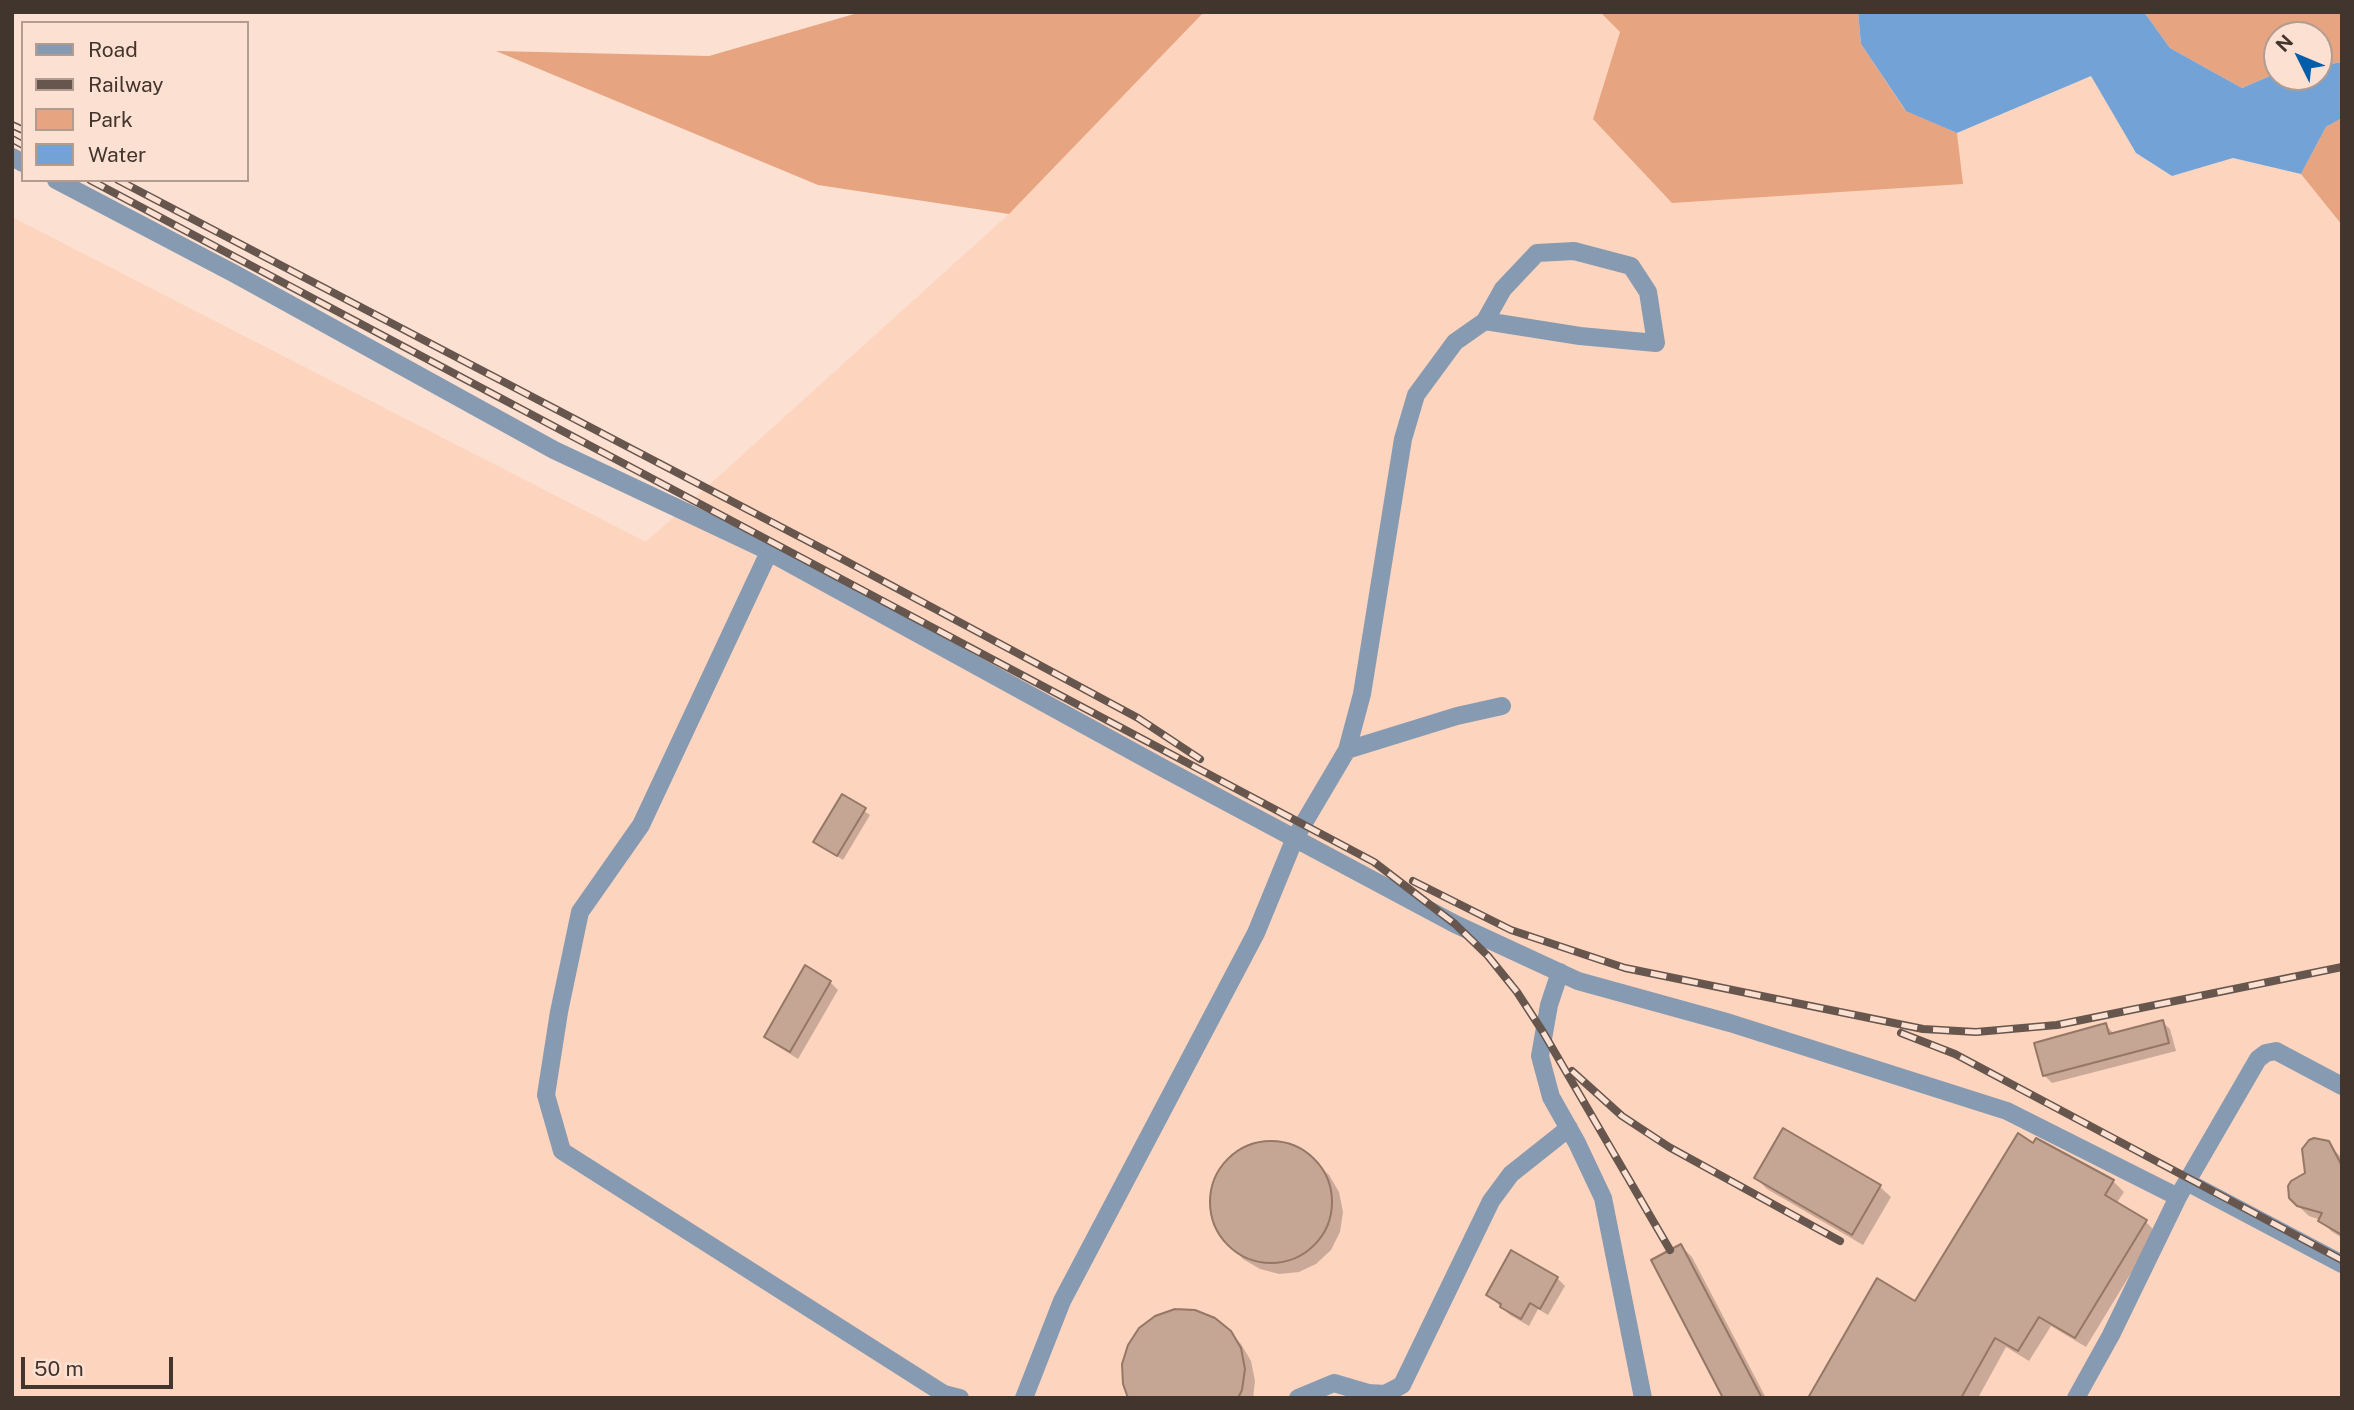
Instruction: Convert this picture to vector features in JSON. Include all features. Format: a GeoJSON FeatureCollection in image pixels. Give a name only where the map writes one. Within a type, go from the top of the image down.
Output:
{"type":"FeatureCollection","features":[{"type":"Feature","properties":{"kind":"lane"},"geometry":{"type":"LineString","coordinates":[[60,182],[234,274],[554,450],[769,552],[1455,924],[1578,981],[1730,1023],[2007,1111],[2342,1264]]}},
{"type":"Feature","properties":{"kind":"lane"},"geometry":{"type":"LineString","coordinates":[[1024,1398],[1062,1301],[1256,933],[1295,838],[1347,750],[1362,694],[1401,451],[1416,395],[1455,342],[1485,321],[1503,289],[1537,253],[1574,251],[1631,266],[1648,292],[1656,343],[1580,336],[1485,321]]}},
{"type":"Feature","properties":{"kind":"lane"},"geometry":{"type":"LineString","coordinates":[[769,552],[641,825],[580,912],[559,1012],[546,1095],[562,1151],[944,1394],[960,1398]]}},
{"type":"Feature","properties":{"kind":"lane"},"geometry":{"type":"LineString","coordinates":[[1347,750],[1457,716],[1502,706]]}},
{"type":"Feature","properties":{"kind":"lane"},"geometry":{"type":"LineString","coordinates":[[1560,972],[1549,1005],[1541,1056],[1551,1097],[1603,1198],[1643,1398]]}},
{"type":"Feature","properties":{"kind":"lane"},"geometry":{"type":"LineString","coordinates":[[2076,1398],[2111,1335],[2183,1190],[2258,1059],[2266,1053],[2276,1051],[2342,1086]]}},
{"type":"Feature","properties":{"kind":"lane"},"geometry":{"type":"LineString","coordinates":[[1298,1398],[1334,1383],[1385,1395],[1402,1385],[1492,1201],[1511,1174],[1569,1128]]}},
{"type":"Feature","properties":{"kind":"shaded area"},"geometry":{"type":"Polygon","coordinates":[[[1204,12],[1600,12],[1620,32],[1593,119],[1962,184],[1957,133],[2091,76],[2136,153],[2172,176],[2233,158],[2301,174],[2342,225],[2342,1398],[12,1398],[12,217],[646,542],[1009,214],[1204,12]]]}},
{"type":"Feature","properties":{"kind":"green space"},"geometry":{"type":"Polygon","coordinates":[[[861,12],[1204,12],[1009,214],[818,185],[496,51],[709,56],[861,12]]]}},
{"type":"Feature","properties":{"kind":"green space"},"geometry":{"type":"Polygon","coordinates":[[[1600,12],[1858,12],[1861,44],[1905,110],[1957,133],[1963,184],[1672,203],[1593,119],[1620,32],[1600,12]]]}},
{"type":"Feature","properties":{"kind":"green space"},"geometry":{"type":"Polygon","coordinates":[[[2144,12],[2342,12],[2342,62],[2333,64],[2333,21],[2263,21],[2263,79],[2242,88],[2170,48],[2144,12]]]}},
{"type":"Feature","properties":{"kind":"green space"},"geometry":{"type":"Polygon","coordinates":[[[2342,118],[2342,225],[2301,174],[2326,127],[2342,118]]]}},
{"type":"Feature","properties":{"kind":"water"},"geometry":{"type":"Polygon","coordinates":[[[1858,12],[2144,12],[2170,48],[2242,88],[2263,79],[2263,91],[2333,91],[2333,64],[2342,62],[2342,118],[2326,127],[2301,174],[2233,158],[2172,176],[2136,153],[2091,76],[1957,133],[1906,111],[1861,44],[1858,12]]]}},
{"type":"Feature","properties":{"kind":"building"},"geometry":{"type":"Polygon","coordinates":[[[842,794],[866,808],[837,856],[813,842],[842,794]]]}},
{"type":"Feature","properties":{"kind":"building"},"geometry":{"type":"Polygon","coordinates":[[[805,965],[831,981],[790,1052],[764,1037],[805,965]]]}},
{"type":"Feature","properties":{"kind":"building"},"geometry":{"type":"Polygon","coordinates":[[[2163,1020],[2169,1043],[2043,1076],[2034,1043],[2106,1023],[2109,1034],[2163,1020]]]}},
{"type":"Feature","properties":{"kind":"building"},"geometry":{"type":"Polygon","coordinates":[[[1783,1128],[1881,1185],[1852,1235],[1754,1178],[1783,1128]]]}},
{"type":"Feature","properties":{"kind":"building"},"geometry":{"type":"Polygon","coordinates":[[[2018,1133],[2033,1143],[2036,1138],[2114,1180],[2105,1195],[2147,1220],[2075,1338],[2039,1317],[2018,1351],[1995,1338],[1961,1398],[1808,1398],[1877,1278],[1915,1301],[2018,1133]]]}},
{"type":"Feature","properties":{"kind":"building"},"geometry":{"type":"Polygon","coordinates":[[[2314,1138],[2329,1141],[2342,1166],[2342,1235],[2318,1221],[2322,1213],[2297,1206],[2289,1198],[2288,1186],[2291,1181],[2305,1173],[2302,1149],[2314,1138]]]}},
{"type":"Feature","properties":{"kind":"building"},"geometry":{"type":"Polygon","coordinates":[[[1271,1141],[1294,1145],[1314,1159],[1328,1179],[1332,1202],[1328,1225],[1314,1245],[1294,1259],[1271,1263],[1248,1259],[1228,1245],[1214,1225],[1210,1202],[1214,1179],[1228,1159],[1248,1145],[1271,1141]]]}},
{"type":"Feature","properties":{"kind":"building"},"geometry":{"type":"Polygon","coordinates":[[[1681,1244],[1762,1398],[1723,1398],[1651,1260],[1681,1244]]]}},
{"type":"Feature","properties":{"kind":"building"},"geometry":{"type":"Polygon","coordinates":[[[1511,1250],[1558,1277],[1540,1309],[1530,1303],[1521,1319],[1486,1295],[1511,1250]]]}},
{"type":"Feature","properties":{"kind":"building"},"geometry":{"type":"Polygon","coordinates":[[[1175,1309],[1195,1310],[1215,1318],[1231,1331],[1241,1348],[1245,1369],[1238,1398],[1128,1398],[1123,1384],[1122,1364],[1128,1345],[1139,1328],[1155,1316],[1175,1309]]]}},
{"type":"Feature","properties":{"kind":"railway"},"geometry":{"type":"LineString","coordinates":[[12,125],[21,129]]}},
{"type":"Feature","properties":{"kind":"railway"},"geometry":{"type":"LineString","coordinates":[[12,139],[21,144]]}},
{"type":"Feature","properties":{"kind":"railway"},"geometry":{"type":"LineString","coordinates":[[94,182],[1374,862],[1455,924],[1488,956],[1517,992],[1670,1250]]}},
{"type":"Feature","properties":{"kind":"railway"},"geometry":{"type":"LineString","coordinates":[[122,182],[844,560],[1138,718],[1200,759]]}},
{"type":"Feature","properties":{"kind":"railway"},"geometry":{"type":"LineString","coordinates":[[1413,881],[1511,930],[1625,968],[1923,1029],[1976,1032],[2057,1025],[2342,967]]}},
{"type":"Feature","properties":{"kind":"railway"},"geometry":{"type":"LineString","coordinates":[[1901,1033],[1955,1054],[2342,1260]]}},
{"type":"Feature","properties":{"kind":"railway"},"geometry":{"type":"LineString","coordinates":[[1572,1071],[1622,1116],[1669,1147],[1840,1241]]}}]}
